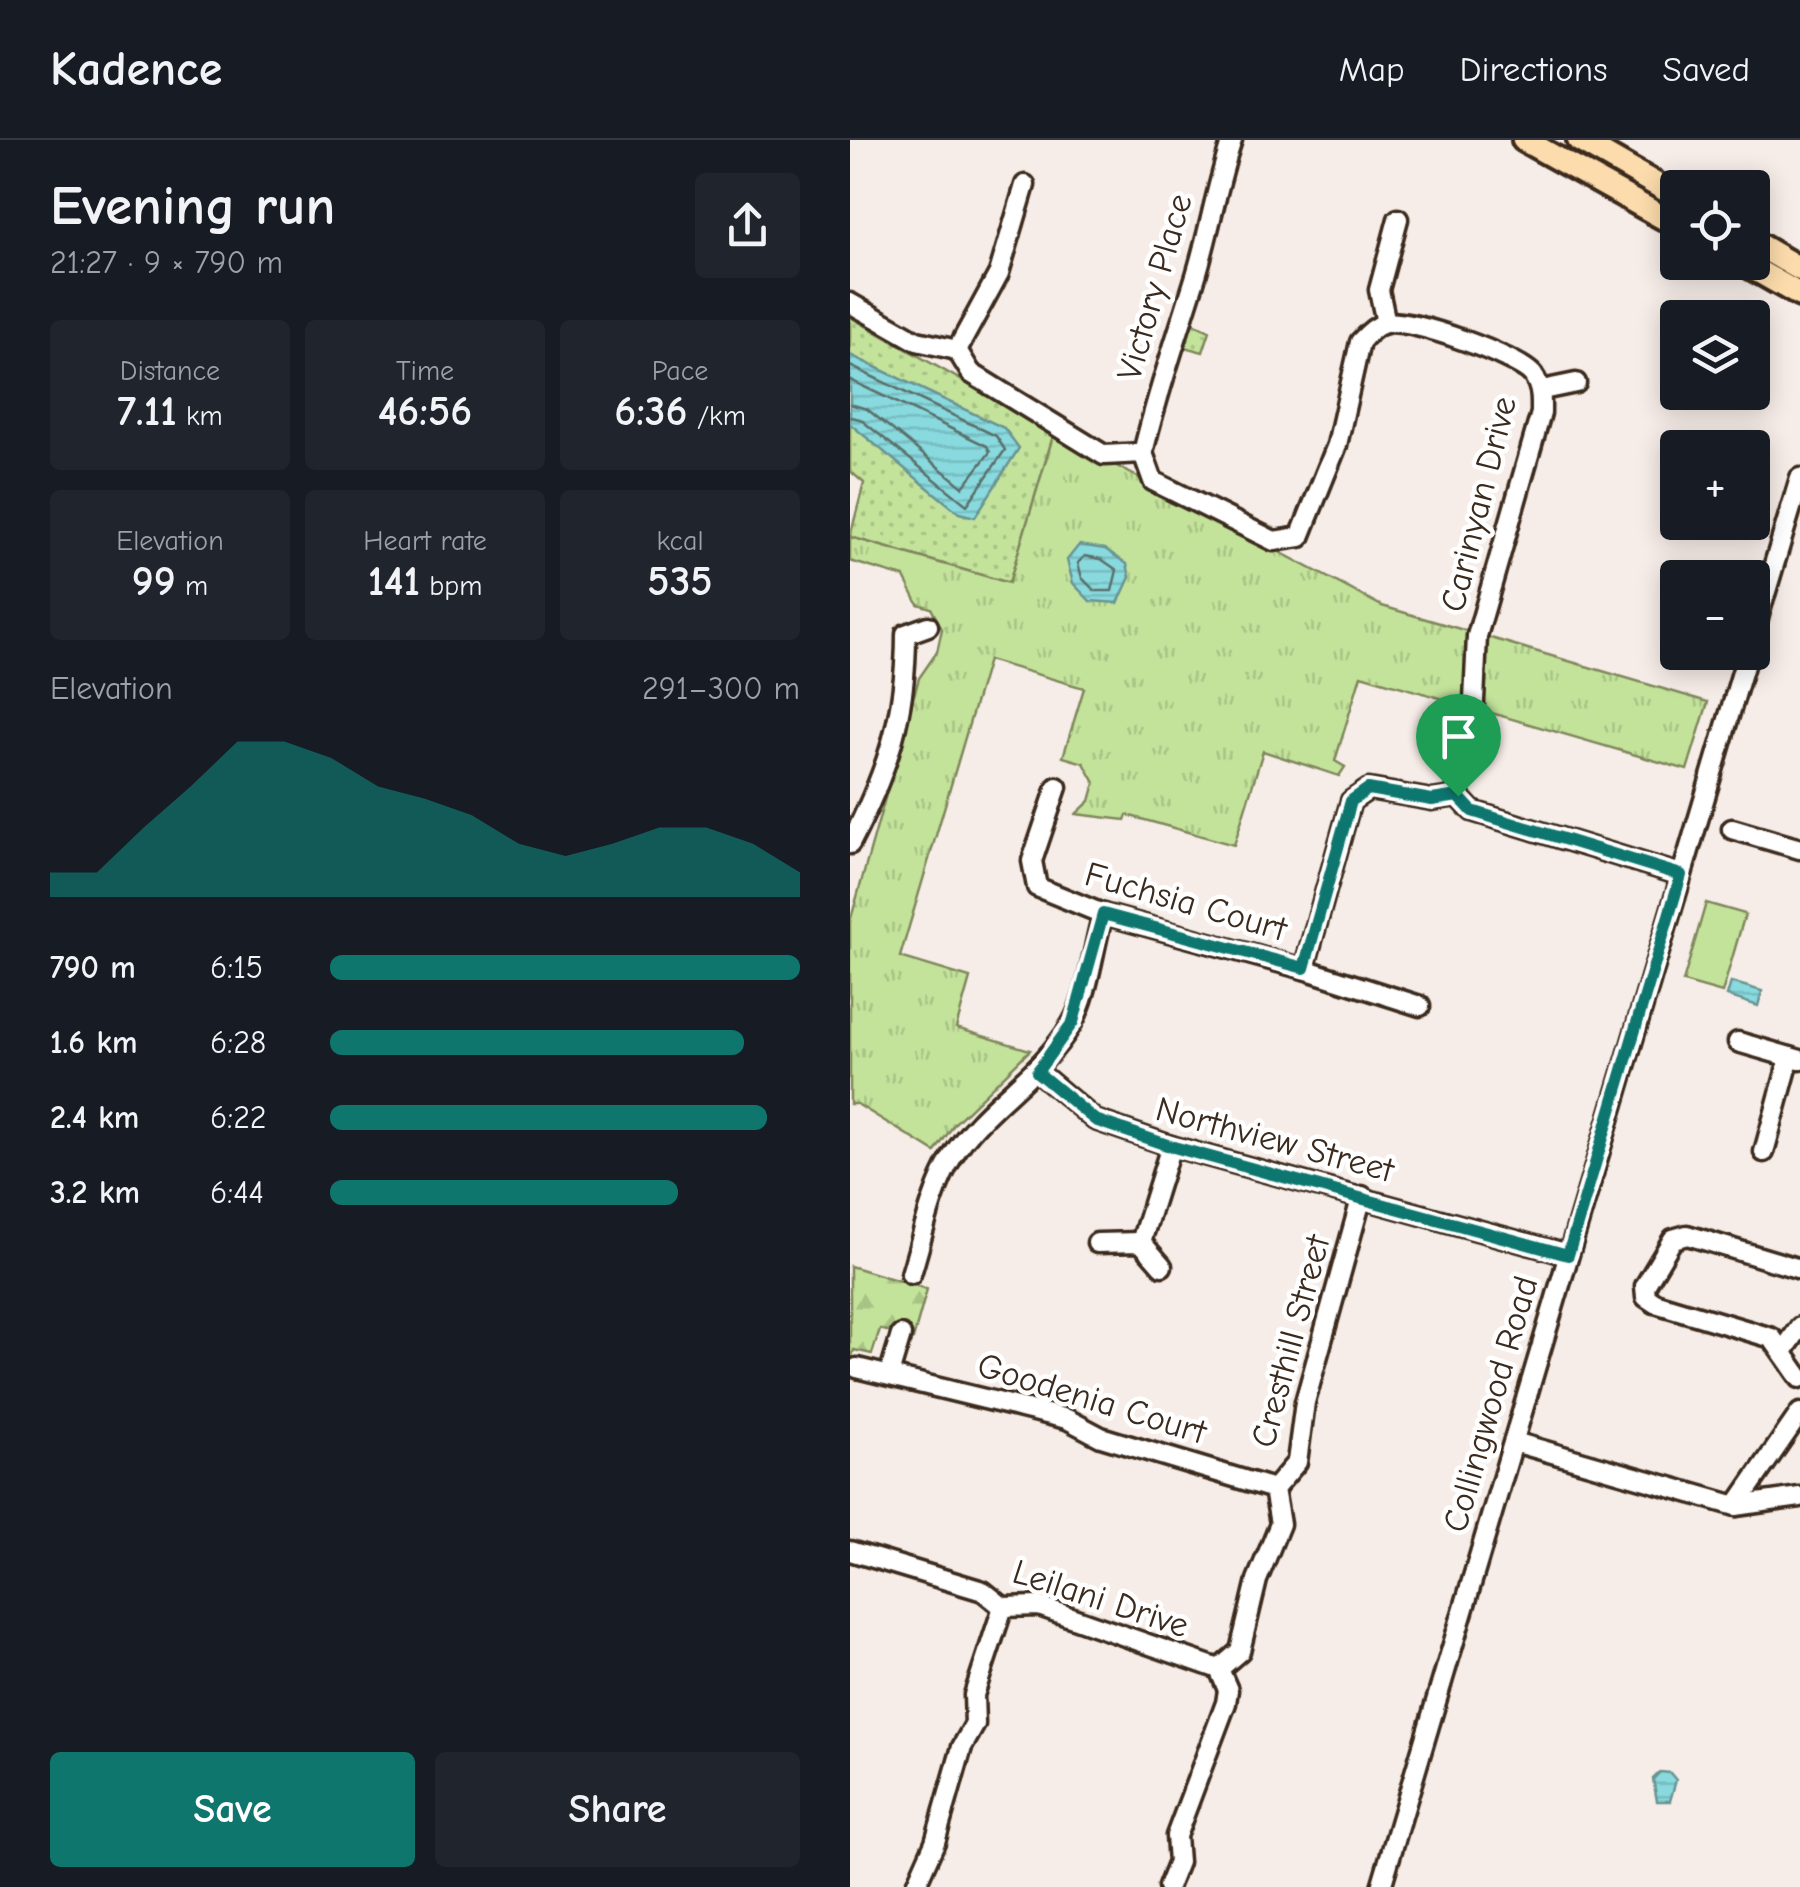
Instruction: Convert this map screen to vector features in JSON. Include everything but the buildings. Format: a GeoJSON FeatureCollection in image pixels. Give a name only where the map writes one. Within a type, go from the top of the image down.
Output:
{"type":"FeatureCollection","features":[{"type":"Feature","properties":{"kind":"main road"},"geometry":{"type":"LineString","coordinates":[[1524,140],[1660,216]]}},
{"type":"Feature","properties":{"kind":"main road"},"geometry":{"type":"LineString","coordinates":[[1579,140],[1660,187]]}},
{"type":"Feature","properties":{"kind":"main road"},"geometry":{"type":"LineString","coordinates":[[1770,252],[1800,269]]}},
{"type":"Feature","properties":{"kind":"main road"},"geometry":{"type":"LineString","coordinates":[[1770,278],[1800,295]]}},
{"type":"Feature","properties":{"kind":"street","name":"Victory Place"},"geometry":{"type":"LineString","coordinates":[[1143,453],[1161,375],[1195,280],[1211,202],[1232,140]]}},
{"type":"Feature","properties":{"kind":"street"},"geometry":{"type":"LineString","coordinates":[[957,350],[999,273],[1025,184]]}},
{"type":"Feature","properties":{"kind":"street"},"geometry":{"type":"LineString","coordinates":[[850,303],[916,340],[957,350],[971,373],[1104,454],[1143,453],[1154,481],[1274,540],[1300,537],[1338,445],[1360,342],[1386,323],[1379,290],[1398,219]]}},
{"type":"Feature","properties":{"kind":"street","name":"Carinyan Drive"},"geometry":{"type":"LineString","coordinates":[[1386,323],[1406,323],[1474,346],[1530,371],[1542,390],[1541,413],[1478,636],[1473,722],[1457,780],[1458,796]]}},
{"type":"Feature","properties":{"kind":"street"},"geometry":{"type":"LineString","coordinates":[[1542,390],[1576,383]]}},
{"type":"Feature","properties":{"kind":"street"},"geometry":{"type":"LineString","coordinates":[[1770,578],[1800,478]]}},
{"type":"Feature","properties":{"kind":"street"},"geometry":{"type":"LineString","coordinates":[[887,628],[906,634],[928,626]]}},
{"type":"Feature","properties":{"kind":"street"},"geometry":{"type":"LineString","coordinates":[[850,844],[883,780],[905,681],[906,634]]}},
{"type":"Feature","properties":{"kind":"street","name":"Collingwood Road"},"geometry":{"type":"LineString","coordinates":[[1381,1887],[1743,670]]}},
{"type":"Feature","properties":{"kind":"street","name":"Fuchsia Court"},"geometry":{"type":"LineString","coordinates":[[1057,787],[1032,861],[1032,881],[1057,898],[1304,968],[1420,1006]]}},
{"type":"Feature","properties":{"kind":"street"},"geometry":{"type":"LineString","coordinates":[[1304,968],[1351,801],[1368,789],[1432,800],[1458,796],[1472,811],[1681,875]]}},
{"type":"Feature","properties":{"kind":"street"},"geometry":{"type":"LineString","coordinates":[[1732,828],[1800,849]]}},
{"type":"Feature","properties":{"kind":"street"},"geometry":{"type":"LineString","coordinates":[[911,1274],[952,1157],[985,1117],[1037,1072],[1073,1022],[1103,914]]}},
{"type":"Feature","properties":{"kind":"street"},"geometry":{"type":"LineString","coordinates":[[1738,1042],[1795,1059],[1764,1152]]}},
{"type":"Feature","properties":{"kind":"street","name":"Northview Street"},"geometry":{"type":"LineString","coordinates":[[1037,1072],[1095,1120],[1170,1146],[1568,1255]]}},
{"type":"Feature","properties":{"kind":"street"},"geometry":{"type":"LineString","coordinates":[[1140,1242],[1170,1146]]}},
{"type":"Feature","properties":{"kind":"street","name":"Cresthill Street"},"geometry":{"type":"LineString","coordinates":[[1220,1669],[1240,1651],[1256,1580],[1280,1524],[1274,1489],[1298,1462],[1305,1402],[1362,1196]]}},
{"type":"Feature","properties":{"kind":"street"},"geometry":{"type":"LineString","coordinates":[[1800,1269],[1687,1235],[1673,1238],[1645,1286],[1646,1297],[1654,1303],[1772,1338],[1800,1378]]}},
{"type":"Feature","properties":{"kind":"street"},"geometry":{"type":"LineString","coordinates":[[1097,1243],[1140,1242],[1162,1266]]}},
{"type":"Feature","properties":{"kind":"street"},"geometry":{"type":"LineString","coordinates":[[1784,1350],[1800,1327]]}},
{"type":"Feature","properties":{"kind":"street"},"geometry":{"type":"LineString","coordinates":[[889,1375],[901,1335]]}},
{"type":"Feature","properties":{"kind":"street","name":"Goodenia Court"},"geometry":{"type":"LineString","coordinates":[[857,1368],[1066,1420],[1101,1438],[1274,1489]]}},
{"type":"Feature","properties":{"kind":"street"},"geometry":{"type":"LineString","coordinates":[[1736,1506],[1800,1413]]}},
{"type":"Feature","properties":{"kind":"street"},"geometry":{"type":"LineString","coordinates":[[1514,1442],[1736,1506],[1800,1497]]}},
{"type":"Feature","properties":{"kind":"street","name":"Leilani Drive"},"geometry":{"type":"LineString","coordinates":[[850,1551],[983,1590],[1003,1607],[1040,1606],[1220,1669]]}},
{"type":"Feature","properties":{"kind":"street"},"geometry":{"type":"LineString","coordinates":[[916,1887],[935,1842],[962,1747],[975,1724],[974,1695],[1003,1607]]}},
{"type":"Feature","properties":{"kind":"street"},"geometry":{"type":"LineString","coordinates":[[1168,1887],[1178,1862],[1176,1836],[1226,1703],[1228,1690],[1220,1669]]}},
{"type":"Feature","properties":{"kind":"green space"},"geometry":{"type":"Polygon","coordinates":[[[850,317],[1054,433],[1009,583],[850,537],[864,483],[850,471],[850,317]]]}},
{"type":"Feature","properties":{"kind":"green space"},"geometry":{"type":"Polygon","coordinates":[[[1190,322],[1210,331],[1203,352],[1180,346],[1190,322]]]}},
{"type":"Feature","properties":{"kind":"green space"},"geometry":{"type":"Polygon","coordinates":[[[1054,433],[1382,606],[1708,702],[1687,770],[1361,675],[1335,761],[1345,767],[1339,776],[1263,751],[1234,845],[1127,815],[1125,820],[1076,814],[1090,801],[1095,783],[1084,763],[1063,757],[1084,688],[988,660],[900,957],[970,978],[956,1028],[1030,1050],[955,1123],[935,1152],[857,1104],[850,1104],[850,922],[919,678],[937,652],[942,629],[931,608],[918,604],[904,577],[850,561],[850,537],[1009,583],[1054,433]]]}},
{"type":"Feature","properties":{"kind":"green space"},"geometry":{"type":"Polygon","coordinates":[[[1706,903],[1745,914],[1722,993],[1683,982],[1706,903]]]}},
{"type":"Feature","properties":{"kind":"green space"},"geometry":{"type":"Polygon","coordinates":[[[850,1266],[927,1289],[913,1339],[880,1329],[872,1354],[854,1350],[850,1363],[850,1266]]]}},
{"type":"Feature","properties":{"kind":"water"},"geometry":{"type":"Polygon","coordinates":[[[850,355],[1004,428],[1019,448],[975,517],[959,513],[850,424],[850,355]]]}},
{"type":"Feature","properties":{"kind":"water"},"geometry":{"type":"Polygon","coordinates":[[[1079,545],[1105,549],[1127,564],[1130,577],[1118,603],[1090,601],[1073,583],[1067,560],[1079,545]]]}},
{"type":"Feature","properties":{"kind":"water"},"geometry":{"type":"Polygon","coordinates":[[[1731,982],[1762,991],[1758,1006],[1727,996],[1731,982]]]}},
{"type":"Feature","properties":{"kind":"water"},"geometry":{"type":"Polygon","coordinates":[[[1660,1772],[1670,1773],[1676,1780],[1670,1801],[1657,1801],[1653,1779],[1660,1772]]]}},
{"type":"Feature","properties":{"kind":"route"},"geometry":{"type":"LineString","coordinates":[[1368,789],[1424,800],[1458,796],[1472,811],[1681,875],[1568,1255],[1170,1146],[1095,1120],[1037,1072],[1073,1022],[1103,914],[1304,968],[1351,801],[1368,789]]}}]}
